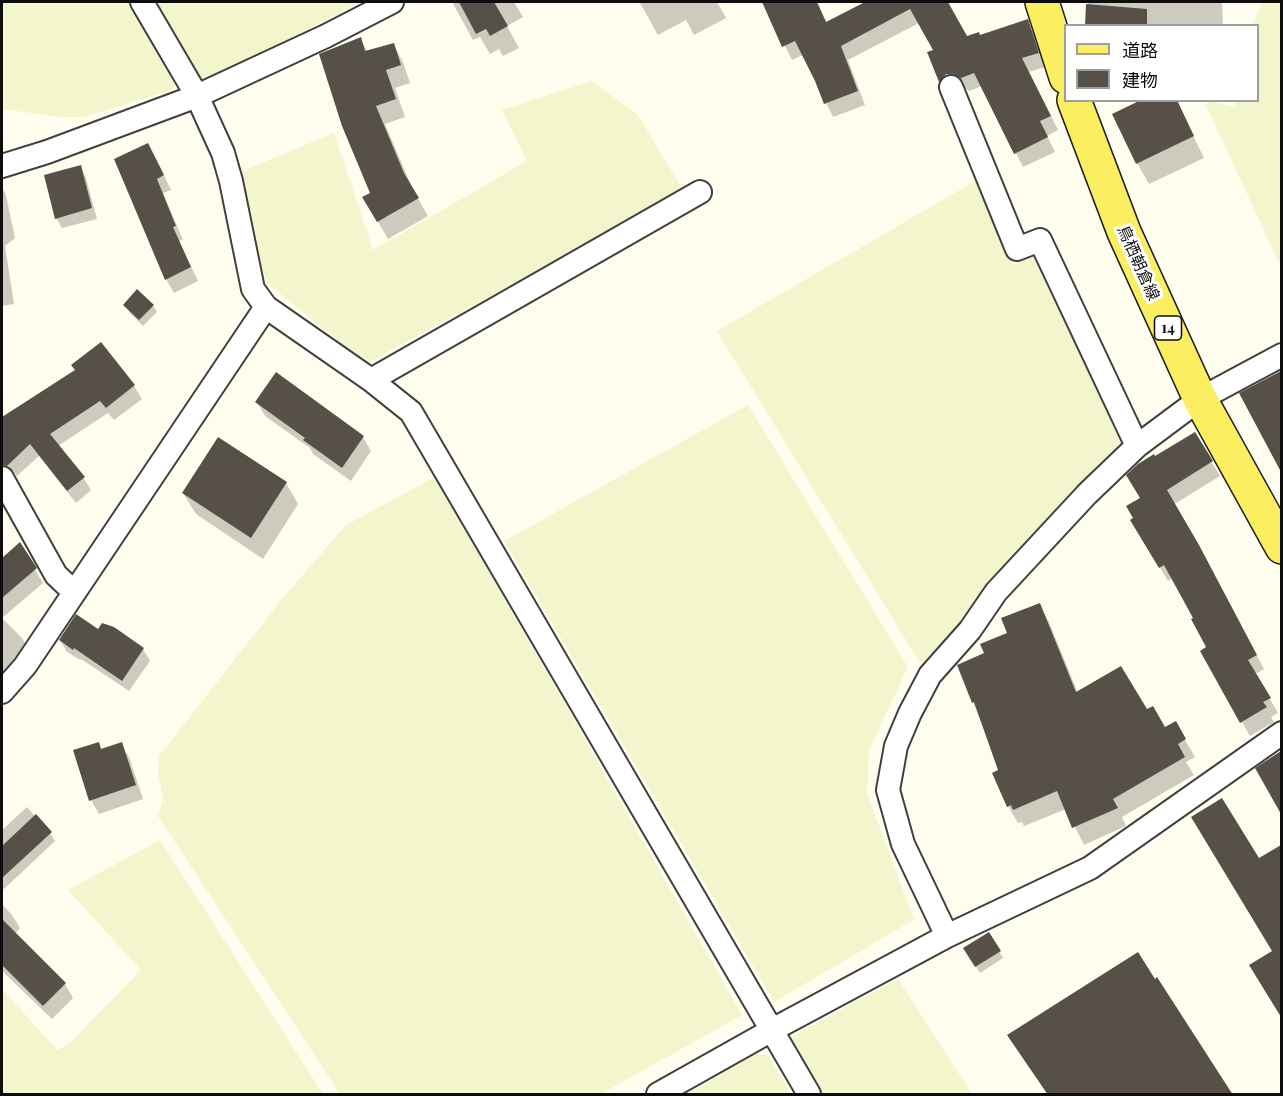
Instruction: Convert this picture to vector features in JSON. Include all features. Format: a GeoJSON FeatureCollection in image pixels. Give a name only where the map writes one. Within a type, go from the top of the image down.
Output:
{"type":"FeatureCollection","features":[{"type":"Feature","properties":{"kind":"main road"},"geometry":{"type":"LineString","coordinates":[[1042,2],[1064,74]]}},
{"type":"Feature","properties":{"kind":"main road","name":"鳥栖朝倉線"},"geometry":{"type":"LineString","coordinates":[[1075,102],[1124,232],[1200,399],[1281,547]]}},
{"type":"Feature","properties":{"kind":"street"},"geometry":{"type":"LineString","coordinates":[[142,2],[197,96],[223,153],[253,289],[266,307],[372,380],[411,412],[810,1095]]}},
{"type":"Feature","properties":{"kind":"street"},"geometry":{"type":"LineString","coordinates":[[2,166],[47,152],[197,96],[326,36],[392,2]]}},
{"type":"Feature","properties":{"kind":"street"},"geometry":{"type":"LineString","coordinates":[[951,87],[1017,249],[1040,240],[1137,446]]}},
{"type":"Feature","properties":{"kind":"street"},"geometry":{"type":"LineString","coordinates":[[372,380],[700,192]]}},
{"type":"Feature","properties":{"kind":"street"},"geometry":{"type":"LineString","coordinates":[[2,692],[25,666],[73,591],[266,307]]}},
{"type":"Feature","properties":{"kind":"street"},"geometry":{"type":"LineString","coordinates":[[947,936],[903,844],[888,790],[896,746],[930,675],[970,630],[996,592],[1087,494],[1137,446],[1200,399],[1281,355]]}},
{"type":"Feature","properties":{"kind":"street"},"geometry":{"type":"LineString","coordinates":[[2,478],[56,575],[73,591]]}},
{"type":"Feature","properties":{"kind":"street"},"geometry":{"type":"LineString","coordinates":[[658,1095],[772,1030],[947,936],[1090,868],[1281,733]]}},
{"type":"Feature","properties":{"kind":"green space"},"geometry":{"type":"Polygon","coordinates":[[[2,2],[128,2],[173,79],[175,89],[85,117],[61,117],[2,109],[2,2]]]}},
{"type":"Feature","properties":{"kind":"green space"},"geometry":{"type":"Polygon","coordinates":[[[152,2],[361,2],[200,83],[152,2]]]}},
{"type":"Feature","properties":{"kind":"green space"},"geometry":{"type":"Polygon","coordinates":[[[1262,2],[1281,2],[1281,267],[1206,105],[1214,102],[1234,107],[1236,102],[1259,102],[1259,24],[1253,24],[1262,2]]]}},
{"type":"Feature","properties":{"kind":"green space"},"geometry":{"type":"Polygon","coordinates":[[[592,81],[638,115],[683,190],[366,364],[268,284],[260,261],[240,172],[334,133],[373,250],[527,161],[502,110],[592,81]]]}},
{"type":"Feature","properties":{"kind":"green space"},"geometry":{"type":"Polygon","coordinates":[[[977,180],[1012,265],[1033,255],[1041,261],[1123,448],[1035,536],[937,649],[920,663],[717,331],[977,180]]]}},
{"type":"Feature","properties":{"kind":"green space"},"geometry":{"type":"Polygon","coordinates":[[[748,405],[908,667],[869,750],[867,793],[914,920],[774,1002],[504,541],[748,405]]]}},
{"type":"Feature","properties":{"kind":"green space"},"geometry":{"type":"Polygon","coordinates":[[[435,477],[742,1015],[601,1094],[340,1094],[158,816],[163,798],[158,774],[159,756],[282,599],[346,525],[435,477]]]}},
{"type":"Feature","properties":{"kind":"green space"},"geometry":{"type":"Polygon","coordinates":[[[160,840],[323,1094],[2,1094],[2,989],[57,1050],[68,1045],[141,970],[68,890],[160,840]]]}},
{"type":"Feature","properties":{"kind":"green space"},"geometry":{"type":"Polygon","coordinates":[[[898,979],[972,1094],[818,1094],[793,1049],[792,1036],[898,979]]]}},
{"type":"Feature","properties":{"kind":"green space"},"geometry":{"type":"Polygon","coordinates":[[[756,1054],[768,1055],[791,1094],[688,1094],[756,1054]]]}},
{"type":"Feature","properties":{"kind":"building"},"geometry":{"type":"Polygon","coordinates":[[[459,2],[494,2],[508,26],[490,36],[486,29],[476,34],[459,2]]]}},
{"type":"Feature","properties":{"kind":"building"},"geometry":{"type":"Polygon","coordinates":[[[762,2],[817,2],[826,22],[865,2],[948,2],[967,36],[979,32],[980,35],[1028,19],[1039,53],[1022,58],[1051,116],[1040,121],[1048,137],[1014,154],[974,73],[961,78],[953,74],[946,74],[939,82],[927,52],[933,50],[910,9],[841,46],[858,91],[824,104],[795,41],[782,47],[762,2]]]}},
{"type":"Feature","properties":{"kind":"building"},"geometry":{"type":"Polygon","coordinates":[[[1086,4],[1147,9],[1147,24],[1085,24],[1086,4]]]}},
{"type":"Feature","properties":{"kind":"building"},"geometry":{"type":"Polygon","coordinates":[[[361,37],[365,51],[394,43],[401,65],[386,70],[396,99],[376,106],[404,173],[419,198],[377,222],[362,197],[370,193],[342,126],[319,54],[361,37]]]}},
{"type":"Feature","properties":{"kind":"building"},"geometry":{"type":"Polygon","coordinates":[[[1137,102],[1178,102],[1194,136],[1136,164],[1112,114],[1137,102]]]}},
{"type":"Feature","properties":{"kind":"building"},"geometry":{"type":"Polygon","coordinates":[[[148,143],[164,175],[157,179],[176,226],[173,227],[191,267],[165,280],[114,159],[148,143]]]}},
{"type":"Feature","properties":{"kind":"building"},"geometry":{"type":"Polygon","coordinates":[[[81,165],[92,208],[55,219],[44,175],[81,165]]]}},
{"type":"Feature","properties":{"kind":"building"},"geometry":{"type":"Polygon","coordinates":[[[137,289],[154,305],[139,320],[123,305],[137,289]]]}},
{"type":"Feature","properties":{"kind":"building"},"geometry":{"type":"Polygon","coordinates":[[[101,342],[135,385],[106,408],[100,401],[50,434],[85,477],[67,491],[30,444],[7,466],[2,465],[2,417],[75,370],[71,365],[101,342]]]}},
{"type":"Feature","properties":{"kind":"building"},"geometry":{"type":"Polygon","coordinates":[[[1281,371],[1281,472],[1239,393],[1281,371]]]}},
{"type":"Feature","properties":{"kind":"building"},"geometry":{"type":"Polygon","coordinates":[[[276,372],[364,436],[342,468],[255,402],[276,372]]]}},
{"type":"Feature","properties":{"kind":"building"},"geometry":{"type":"Polygon","coordinates":[[[1195,432],[1213,461],[1167,490],[1257,655],[1248,660],[1271,698],[1263,702],[1267,707],[1240,723],[1200,651],[1206,647],[1191,619],[1193,618],[1164,565],[1159,568],[1130,520],[1133,518],[1126,506],[1140,498],[1126,475],[1154,454],[1155,456],[1195,432]]]}},
{"type":"Feature","properties":{"kind":"building"},"geometry":{"type":"Polygon","coordinates":[[[218,437],[287,482],[251,538],[182,493],[218,437]]]}},
{"type":"Feature","properties":{"kind":"building"},"geometry":{"type":"Polygon","coordinates":[[[20,542],[37,568],[2,598],[2,558],[20,542]]]}},
{"type":"Feature","properties":{"kind":"building"},"geometry":{"type":"Polygon","coordinates":[[[1040,603],[1076,692],[1121,666],[1147,709],[1153,706],[1165,727],[1176,721],[1186,739],[1178,744],[1185,757],[1113,799],[1118,808],[1072,828],[1057,791],[1013,810],[1011,805],[1007,807],[992,773],[998,770],[974,702],[972,703],[957,665],[984,653],[980,644],[1007,633],[1001,618],[1040,603]]]}},
{"type":"Feature","properties":{"kind":"building"},"geometry":{"type":"Polygon","coordinates":[[[76,614],[98,629],[102,623],[114,627],[144,648],[122,681],[59,640],[76,614]]]}},
{"type":"Feature","properties":{"kind":"building"},"geometry":{"type":"Polygon","coordinates":[[[99,742],[101,749],[122,742],[136,785],[89,801],[73,750],[99,742]]]}},
{"type":"Feature","properties":{"kind":"building"},"geometry":{"type":"Polygon","coordinates":[[[1281,751],[1281,814],[1255,768],[1281,751]]]}},
{"type":"Feature","properties":{"kind":"building"},"geometry":{"type":"Polygon","coordinates":[[[1222,798],[1259,858],[1281,845],[1281,1017],[1249,965],[1272,951],[1191,817],[1222,798]]]}},
{"type":"Feature","properties":{"kind":"building"},"geometry":{"type":"Polygon","coordinates":[[[36,814],[52,832],[2,878],[2,846],[36,814]]]}},
{"type":"Feature","properties":{"kind":"building"},"geometry":{"type":"Polygon","coordinates":[[[2,919],[66,983],[43,1006],[2,965],[2,919]]]}},
{"type":"Feature","properties":{"kind":"building"},"geometry":{"type":"Polygon","coordinates":[[[989,932],[1001,951],[975,967],[963,948],[989,932]]]}},
{"type":"Feature","properties":{"kind":"building"},"geometry":{"type":"Polygon","coordinates":[[[1138,952],[1155,979],[1157,977],[1233,1095],[1048,1095],[1007,1035],[1138,952]]]}}]}
